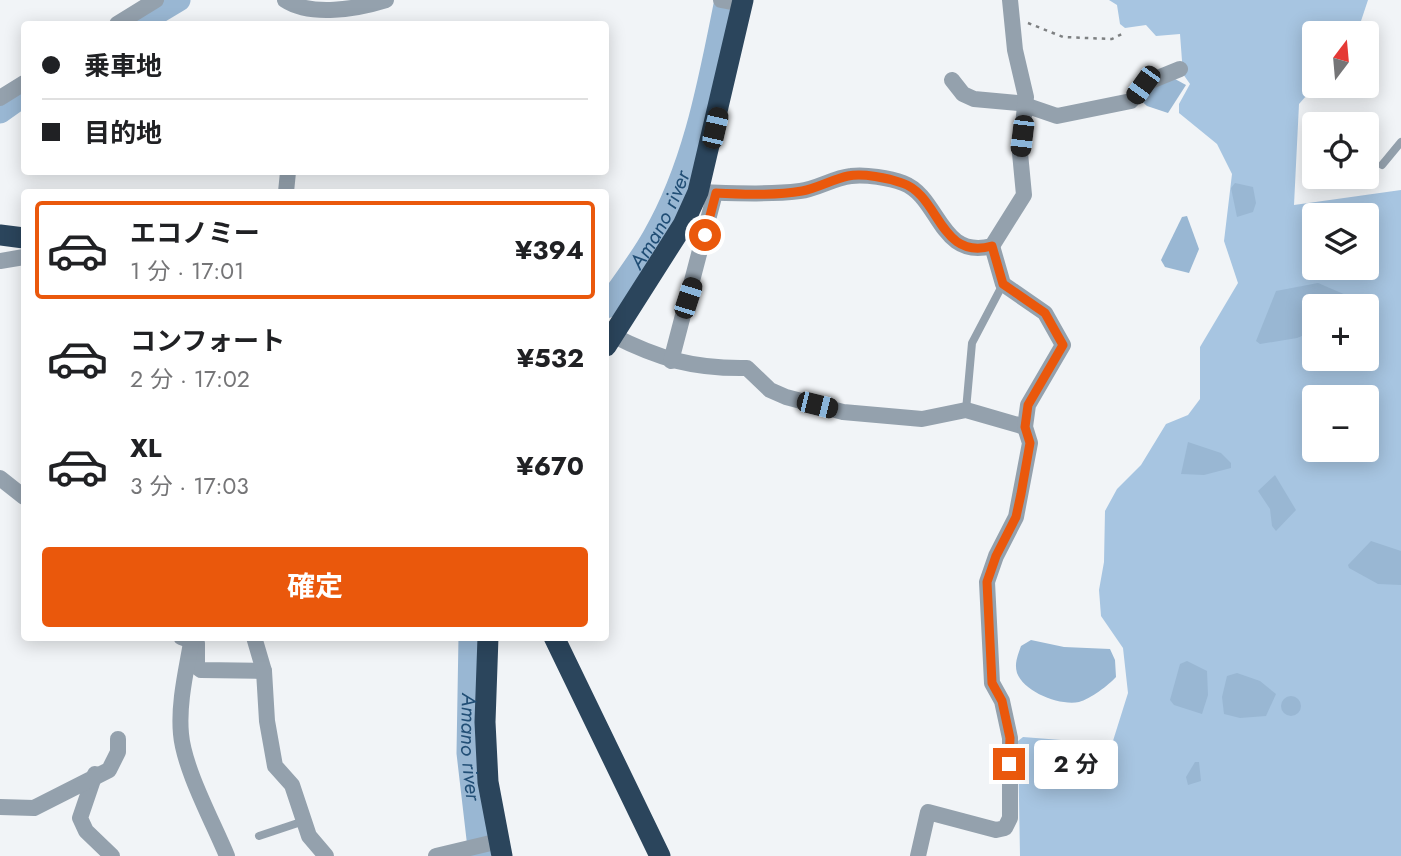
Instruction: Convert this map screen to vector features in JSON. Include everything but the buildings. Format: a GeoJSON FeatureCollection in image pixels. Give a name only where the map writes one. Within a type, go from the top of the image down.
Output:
{"type":"FeatureCollection","features":[{"type":"Feature","properties":{"kind":"highway"},"geometry":{"type":"LineString","coordinates":[[609,340],[707,192],[737,2]]}},
{"type":"Feature","properties":{"kind":"highway"},"geometry":{"type":"LineString","coordinates":[[0,235],[21,237]]}},
{"type":"Feature","properties":{"kind":"highway"},"geometry":{"type":"LineString","coordinates":[[488,641],[485,722],[495,847]]}},
{"type":"Feature","properties":{"kind":"highway"},"geometry":{"type":"LineString","coordinates":[[556,641],[660,856]]}},
{"type":"Feature","properties":{"kind":"street"},"geometry":{"type":"LineString","coordinates":[[122,21],[156,0]]}},
{"type":"Feature","properties":{"kind":"street"},"geometry":{"type":"LineString","coordinates":[[286,1],[301,17],[386,0]]}},
{"type":"Feature","properties":{"kind":"street"},"geometry":{"type":"LineString","coordinates":[[671,361],[707,192],[803,191],[850,176],[902,183],[919,195],[943,228],[962,246],[975,251],[992,246],[1024,195],[1020,153],[1026,106],[1010,0]]}},
{"type":"Feature","properties":{"kind":"street"},"geometry":{"type":"LineString","coordinates":[[952,80],[963,93],[974,99],[1026,106],[1057,116],[1131,101],[1143,85],[1180,69]]}},
{"type":"Feature","properties":{"kind":"street"},"geometry":{"type":"LineString","coordinates":[[0,98],[21,85]]}},
{"type":"Feature","properties":{"kind":"street"},"geometry":{"type":"LineString","coordinates":[[918,856],[928,812],[996,830],[1005,828],[1010,818],[1010,738],[1002,701],[992,683],[987,582],[996,556],[1016,517],[1030,443],[1025,427],[1028,405],[1063,345],[1045,313],[1003,284],[992,246]]}},
{"type":"Feature","properties":{"kind":"street"},"geometry":{"type":"LineString","coordinates":[[0,261],[21,258]]}},
{"type":"Feature","properties":{"kind":"street"},"geometry":{"type":"LineString","coordinates":[[609,340],[671,361],[703,368],[747,368],[770,390],[786,397],[860,415],[922,419],[966,410],[1025,427]]}},
{"type":"Feature","properties":{"kind":"street"},"geometry":{"type":"LineString","coordinates":[[0,478],[21,495]]}},
{"type":"Feature","properties":{"kind":"street"},"geometry":{"type":"LineString","coordinates":[[188,641],[180,716],[181,737],[185,756],[227,856]]}},
{"type":"Feature","properties":{"kind":"street"},"geometry":{"type":"LineString","coordinates":[[193,641],[197,643],[197,667],[201,670],[264,671]]}},
{"type":"Feature","properties":{"kind":"street"},"geometry":{"type":"LineString","coordinates":[[255,641],[264,671],[267,721],[275,766],[297,794],[309,836],[326,856]]}},
{"type":"Feature","properties":{"kind":"street"},"geometry":{"type":"LineString","coordinates":[[0,807],[34,808],[108,770],[115,762],[118,739]]}},
{"type":"Feature","properties":{"kind":"street"},"geometry":{"type":"LineString","coordinates":[[95,775],[80,818],[86,831],[112,856]]}},
{"type":"Feature","properties":{"kind":"street"},"geometry":{"type":"LineString","coordinates":[[436,856],[455,850],[495,847]]}},
{"type":"Feature","properties":{"kind":"lane"},"geometry":{"type":"LineString","coordinates":[[1382,165],[1401,142]]}},
{"type":"Feature","properties":{"kind":"lane"},"geometry":{"type":"LineString","coordinates":[[966,410],[972,343],[1003,284]]}},
{"type":"Feature","properties":{"kind":"lane"},"geometry":{"type":"LineString","coordinates":[[259,836],[304,821]]}},
{"type":"Feature","properties":{"kind":"path"},"geometry":{"type":"LineString","coordinates":[[1011,18],[1063,37],[1112,39],[1122,34]]}},
{"type":"Feature","properties":{"kind":"shaded area"},"geometry":{"type":"Polygon","coordinates":[[[1109,0],[1368,0],[1361,21],[1302,21],[1302,98],[1304,98],[1299,104],[1294,205],[1302,204],[1302,280],[1379,280],[1379,203],[1308,203],[1401,190],[1401,856],[1020,856],[1018,741],[1023,737],[1112,744],[1128,693],[1123,648],[1101,616],[1099,590],[1104,562],[1105,511],[1117,489],[1141,465],[1166,424],[1188,415],[1200,399],[1200,347],[1238,283],[1224,241],[1232,174],[1217,144],[1179,113],[1179,104],[1190,84],[1183,74],[1180,34],[1156,36],[1146,25],[1125,28],[1120,24],[1117,5],[1109,0]]]}},
{"type":"Feature","properties":{"kind":"shaded area"},"geometry":{"type":"Polygon","coordinates":[[[1175,79],[1186,85],[1168,113],[1147,106],[1137,97],[1145,88],[1175,79]]]}},
{"type":"Feature","properties":{"kind":"shaded area"},"geometry":{"type":"Polygon","coordinates":[[[1235,183],[1253,187],[1256,203],[1253,212],[1237,217],[1231,188],[1235,183]]]}},
{"type":"Feature","properties":{"kind":"shaded area"},"geometry":{"type":"Polygon","coordinates":[[[1187,216],[1199,249],[1189,273],[1165,267],[1161,260],[1182,217],[1187,216]]]}},
{"type":"Feature","properties":{"kind":"shaded area"},"geometry":{"type":"Polygon","coordinates":[[[1318,283],[1344,294],[1302,294],[1302,336],[1260,344],[1256,341],[1276,291],[1318,283]]]}},
{"type":"Feature","properties":{"kind":"shaded area"},"geometry":{"type":"Polygon","coordinates":[[[1188,442],[1221,453],[1231,463],[1231,468],[1204,475],[1181,474],[1188,442]]]}},
{"type":"Feature","properties":{"kind":"shaded area"},"geometry":{"type":"Polygon","coordinates":[[[1275,475],[1296,510],[1276,531],[1272,526],[1270,509],[1258,491],[1275,475]]]}},
{"type":"Feature","properties":{"kind":"shaded area"},"geometry":{"type":"Polygon","coordinates":[[[1371,541],[1401,551],[1401,585],[1378,584],[1349,568],[1348,565],[1371,541]]]}},
{"type":"Feature","properties":{"kind":"shaded area"},"geometry":{"type":"Polygon","coordinates":[[[1031,640],[1064,647],[1110,649],[1115,660],[1116,677],[1079,702],[1053,700],[1027,686],[1017,673],[1016,662],[1021,646],[1031,640]]]}},
{"type":"Feature","properties":{"kind":"shaded area"},"geometry":{"type":"Polygon","coordinates":[[[1187,661],[1207,671],[1208,695],[1202,714],[1174,705],[1170,700],[1180,664],[1187,661]]]}},
{"type":"Feature","properties":{"kind":"shaded area"},"geometry":{"type":"Polygon","coordinates":[[[1237,673],[1260,681],[1276,694],[1266,716],[1240,718],[1224,714],[1222,697],[1227,676],[1237,673]]]}},
{"type":"Feature","properties":{"kind":"shaded area"},"geometry":{"type":"Polygon","coordinates":[[[1291,696],[1298,699],[1301,706],[1298,713],[1291,716],[1284,713],[1281,706],[1284,699],[1291,696]]]}},
{"type":"Feature","properties":{"kind":"shaded area"},"geometry":{"type":"Polygon","coordinates":[[[1195,762],[1199,762],[1201,781],[1188,785],[1186,777],[1195,762]]]}},
{"type":"Feature","properties":{"kind":"waterway"},"geometry":{"type":"LineString","coordinates":[[144,21],[179,0]]}},
{"type":"Feature","properties":{"kind":"waterway","name":"Amano river"},"geometry":{"type":"LineString","coordinates":[[609,303],[649,245],[680,180],[699,121],[726,0]]}},
{"type":"Feature","properties":{"kind":"waterway"},"geometry":{"type":"LineString","coordinates":[[0,112],[21,97]]}},
{"type":"Feature","properties":{"kind":"waterway","name":"Amano river"},"geometry":{"type":"LineString","coordinates":[[470,641],[468,753],[480,856]]}},
{"type":"Feature","properties":{"kind":"route"},"geometry":{"type":"LineString","coordinates":[[705,235],[716,193],[803,191],[850,176],[902,183],[919,195],[943,228],[962,246],[975,251],[992,246],[1003,284],[1045,313],[1063,345],[1028,405],[1025,427],[1030,443],[1027,471],[1016,517],[996,556],[987,582],[992,683],[1002,701],[1010,738],[1009,764]]}}]}
